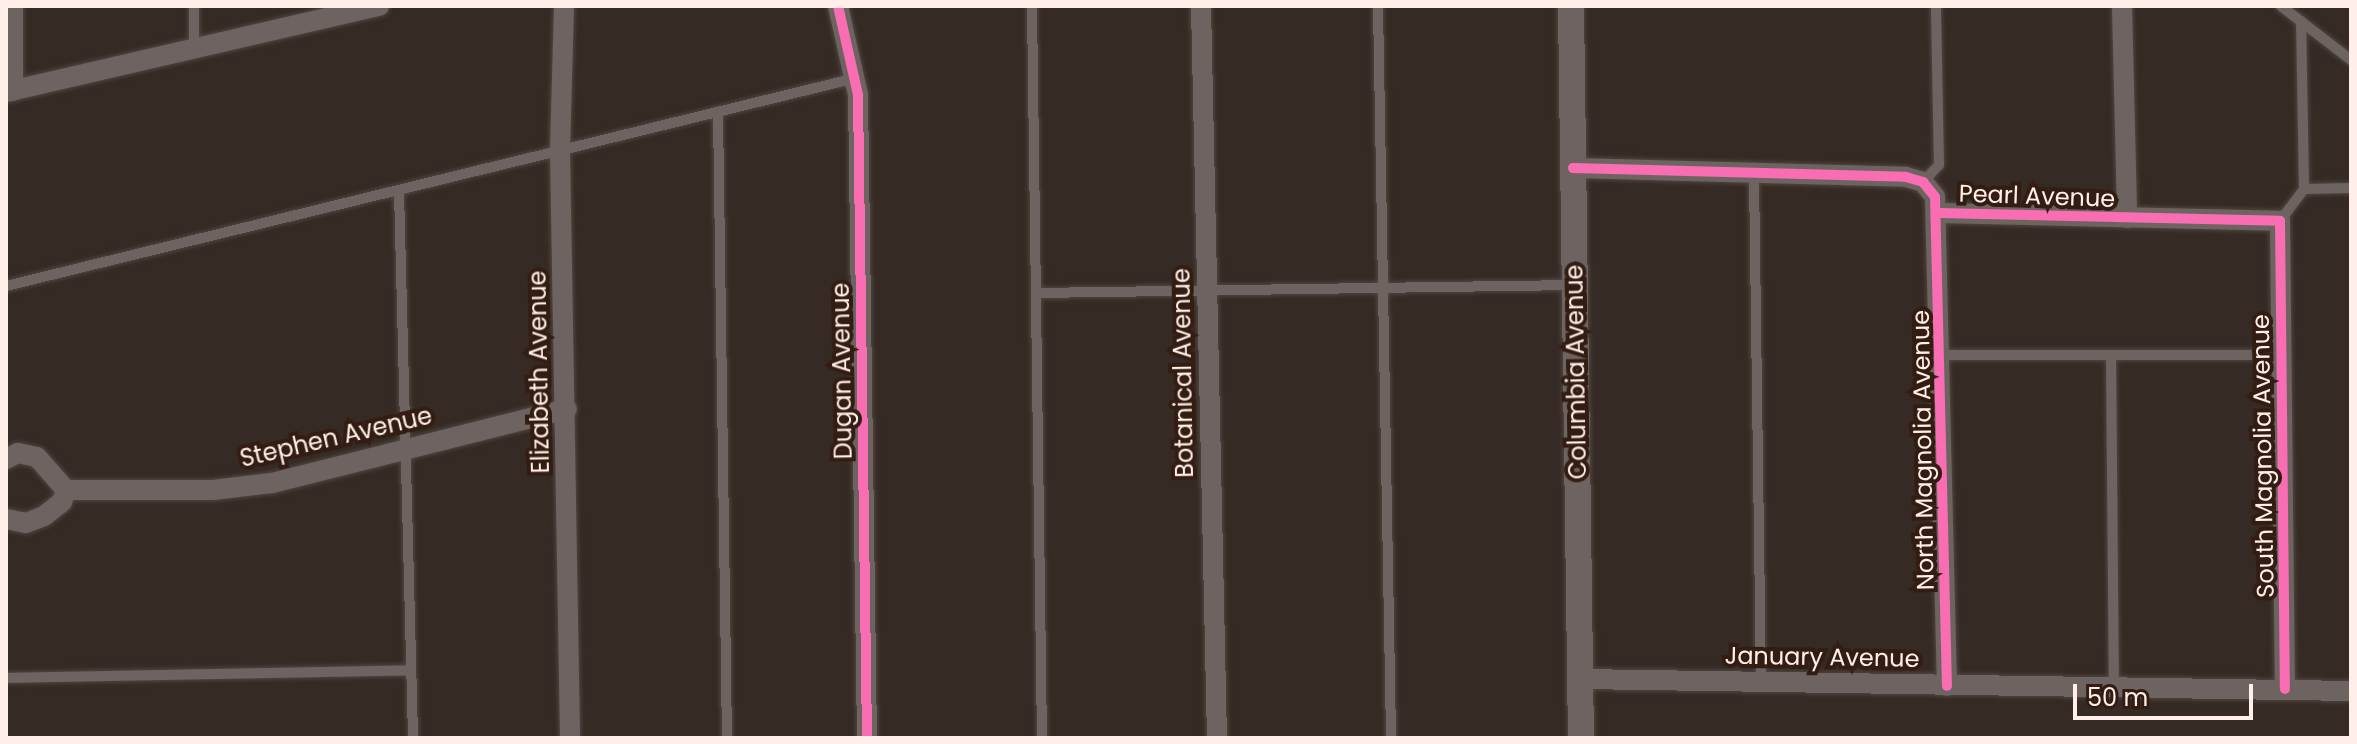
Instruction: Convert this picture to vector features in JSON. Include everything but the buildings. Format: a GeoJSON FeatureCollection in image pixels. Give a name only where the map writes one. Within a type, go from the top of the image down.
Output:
{"type":"FeatureCollection","features":[{"type":"Feature","properties":{"kind":"street"},"geometry":{"type":"LineString","coordinates":[[13,6],[10,92],[366,7]]}},
{"type":"Feature","properties":{"kind":"street","name":"Elizabeth Avenue"},"geometry":{"type":"LineString","coordinates":[[564,6],[560,151],[567,409],[570,738]]}},
{"type":"Feature","properties":{"kind":"street","name":"Dugan Avenue"},"geometry":{"type":"LineString","coordinates":[[838,6],[858,95],[867,738]]}},
{"type":"Feature","properties":{"kind":"street","name":"Botanical Avenue"},"geometry":{"type":"LineString","coordinates":[[1201,6],[1217,738]]}},
{"type":"Feature","properties":{"kind":"street","name":"Columbia Avenue"},"geometry":{"type":"LineString","coordinates":[[1571,6],[1581,738]]}},
{"type":"Feature","properties":{"kind":"street"},"geometry":{"type":"LineString","coordinates":[[2122,6],[2127,218]]}},
{"type":"Feature","properties":{"kind":"street"},"geometry":{"type":"LineString","coordinates":[[1573,168],[1923,182]]}},
{"type":"Feature","properties":{"kind":"street","name":"Pearl Avenue"},"geometry":{"type":"LineString","coordinates":[[1923,182],[1939,213],[2280,221]]}},
{"type":"Feature","properties":{"kind":"street","name":"North Magnolia Avenue"},"geometry":{"type":"LineString","coordinates":[[1939,213],[1947,686]]}},
{"type":"Feature","properties":{"kind":"street","name":"South Magnolia Avenue"},"geometry":{"type":"LineString","coordinates":[[2280,221],[2285,689]]}},
{"type":"Feature","properties":{"kind":"street","name":"Stephen Avenue"},"geometry":{"type":"LineString","coordinates":[[66,490],[213,490],[272,483],[567,409]]}},
{"type":"Feature","properties":{"kind":"street"},"geometry":{"type":"LineString","coordinates":[[6,459],[18,453],[37,457],[66,490],[44,516],[26,523],[6,519]]}},
{"type":"Feature","properties":{"kind":"street","name":"January Avenue"},"geometry":{"type":"LineString","coordinates":[[1580,679],[2351,691]]}},
{"type":"Feature","properties":{"kind":"lane"},"geometry":{"type":"LineString","coordinates":[[194,6],[194,48]]}},
{"type":"Feature","properties":{"kind":"lane"},"geometry":{"type":"LineString","coordinates":[[1032,6],[1042,738]]}},
{"type":"Feature","properties":{"kind":"lane"},"geometry":{"type":"LineString","coordinates":[[1378,6],[1391,738]]}},
{"type":"Feature","properties":{"kind":"lane"},"geometry":{"type":"LineString","coordinates":[[1923,182],[1939,165],[1936,6]]}},
{"type":"Feature","properties":{"kind":"lane"},"geometry":{"type":"LineString","coordinates":[[2281,6],[2351,60]]}},
{"type":"Feature","properties":{"kind":"lane"},"geometry":{"type":"LineString","coordinates":[[2280,221],[2304,189],[2301,21]]}},
{"type":"Feature","properties":{"kind":"lane"},"geometry":{"type":"LineString","coordinates":[[6,286],[852,79]]}},
{"type":"Feature","properties":{"kind":"lane"},"geometry":{"type":"LineString","coordinates":[[718,112],[727,738]]}},
{"type":"Feature","properties":{"kind":"lane"},"geometry":{"type":"LineString","coordinates":[[1754,175],[1761,681]]}},
{"type":"Feature","properties":{"kind":"lane"},"geometry":{"type":"LineString","coordinates":[[2304,189],[2351,188]]}},
{"type":"Feature","properties":{"kind":"lane"},"geometry":{"type":"LineString","coordinates":[[399,191],[413,738]]}},
{"type":"Feature","properties":{"kind":"lane"},"geometry":{"type":"LineString","coordinates":[[1036,293],[1575,285]]}},
{"type":"Feature","properties":{"kind":"lane"},"geometry":{"type":"LineString","coordinates":[[1941,355],[2282,355]]}},
{"type":"Feature","properties":{"kind":"lane"},"geometry":{"type":"LineString","coordinates":[[2111,355],[2114,688]]}},
{"type":"Feature","properties":{"kind":"lane"},"geometry":{"type":"LineString","coordinates":[[6,678],[411,670]]}},
{"type":"Feature","properties":{"kind":"cycle path"},"geometry":{"type":"LineString","coordinates":[[838,6],[858,95],[867,738]]}},
{"type":"Feature","properties":{"kind":"cycle path"},"geometry":{"type":"LineString","coordinates":[[1573,168],[1906,177],[1923,182],[1935,197],[1947,686]]}},
{"type":"Feature","properties":{"kind":"cycle path"},"geometry":{"type":"LineString","coordinates":[[1939,213],[2280,221],[2285,689]]}}]}
